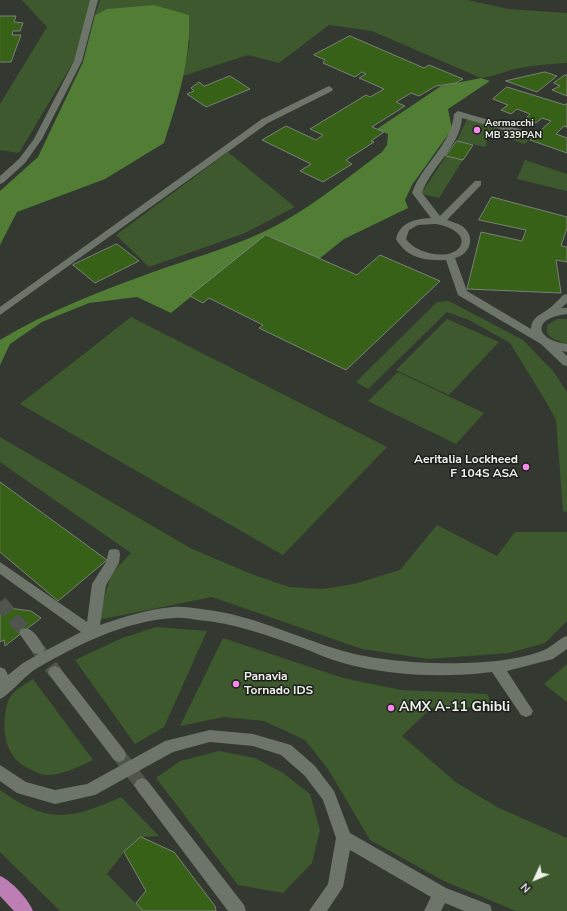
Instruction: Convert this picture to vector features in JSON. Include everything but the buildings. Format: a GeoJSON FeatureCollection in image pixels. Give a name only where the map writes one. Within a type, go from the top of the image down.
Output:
{"type":"FeatureCollection","features":[{"type":"Feature","properties":{"kind":"main road"},"geometry":{"type":"LineString","coordinates":[[0,884],[25,911]]}},
{"type":"Feature","properties":{"kind":"street"},"geometry":{"type":"LineString","coordinates":[[0,181],[22,161],[38,140],[78,61],[94,0]]}},
{"type":"Feature","properties":{"kind":"street"},"geometry":{"type":"LineString","coordinates":[[0,312],[265,121],[329,88]]}},
{"type":"Feature","properties":{"kind":"street"},"geometry":{"type":"LineString","coordinates":[[440,221],[424,205],[417,193],[423,176],[453,137],[458,123],[458,114],[534,136]]}},
{"type":"Feature","properties":{"kind":"street"},"geometry":{"type":"LineString","coordinates":[[440,221],[478,183]]}},
{"type":"Feature","properties":{"kind":"street"},"geometry":{"type":"LineString","coordinates":[[424,220],[440,221],[458,228],[463,233],[466,240],[461,251],[450,257],[435,258],[419,256],[406,249],[401,239],[405,229],[424,220]]}},
{"type":"Feature","properties":{"kind":"street"},"geometry":{"type":"LineString","coordinates":[[450,257],[462,293],[546,342],[555,346],[567,348]]}},
{"type":"Feature","properties":{"kind":"street"},"geometry":{"type":"LineString","coordinates":[[550,312],[567,297]]}},
{"type":"Feature","properties":{"kind":"street"},"geometry":{"type":"LineString","coordinates":[[567,311],[550,312],[542,315],[537,321],[536,328],[540,338],[567,362]]}},
{"type":"Feature","properties":{"kind":"street"},"geometry":{"type":"LineString","coordinates":[[92,634],[99,584],[112,563],[114,554]]}},
{"type":"Feature","properties":{"kind":"street"},"geometry":{"type":"LineString","coordinates":[[0,567],[92,634]]}},
{"type":"Feature","properties":{"kind":"street"},"geometry":{"type":"LineString","coordinates":[[2,684],[28,667],[92,634],[134,619],[175,612],[224,617],[275,632],[344,657],[407,668],[469,669],[513,664],[548,655],[567,642]]}},
{"type":"Feature","properties":{"kind":"street"},"geometry":{"type":"LineString","coordinates":[[26,633],[38,649]]}},
{"type":"Feature","properties":{"kind":"street"},"geometry":{"type":"LineString","coordinates":[[496,666],[526,711]]}},
{"type":"Feature","properties":{"kind":"street"},"geometry":{"type":"LineString","coordinates":[[55,672],[119,755]]}},
{"type":"Feature","properties":{"kind":"street"},"geometry":{"type":"LineString","coordinates":[[0,772],[22,788],[55,797],[90,790],[170,746],[210,736],[254,740],[286,750],[310,771],[329,796],[344,838],[335,887],[317,911]]}},
{"type":"Feature","properties":{"kind":"street"},"geometry":{"type":"LineString","coordinates":[[142,785],[238,911]]}},
{"type":"Feature","properties":{"kind":"street"},"geometry":{"type":"LineString","coordinates":[[344,838],[441,894],[484,911]]}},
{"type":"Feature","properties":{"kind":"street"},"geometry":{"type":"LineString","coordinates":[[432,911],[441,894]]}},
{"type":"Feature","properties":{"kind":"green space"},"geometry":{"type":"Polygon","coordinates":[[[22,0],[91,0],[75,59],[19,153],[0,150],[0,104],[47,27],[22,0]]]}},
{"type":"Feature","properties":{"kind":"green space"},"geometry":{"type":"Polygon","coordinates":[[[100,0],[467,0],[509,9],[567,13],[567,63],[520,68],[481,78],[372,31],[329,25],[279,63],[248,55],[183,76],[190,41],[95,15],[100,0]]]}},
{"type":"Feature","properties":{"kind":"green space"},"geometry":{"type":"Polygon","coordinates":[[[154,5],[189,15],[186,64],[179,95],[164,143],[105,179],[17,212],[0,245],[0,191],[38,157],[83,62],[95,15],[107,9],[154,5]]]}},
{"type":"Feature","properties":{"kind":"green space"},"geometry":{"type":"Polygon","coordinates":[[[481,78],[490,81],[448,109],[452,129],[412,185],[405,200],[408,208],[344,239],[319,259],[266,235],[171,313],[137,297],[89,303],[42,322],[10,344],[0,365],[0,340],[37,320],[75,302],[153,272],[248,239],[293,216],[324,196],[382,152],[387,145],[388,134],[377,129],[441,86],[481,78]]]}},
{"type":"Feature","properties":{"kind":"green space"},"geometry":{"type":"Polygon","coordinates":[[[467,119],[530,140],[524,144],[497,134],[487,135],[486,147],[457,141],[467,119]]]}},
{"type":"Feature","properties":{"kind":"green space"},"geometry":{"type":"Polygon","coordinates":[[[228,152],[295,207],[245,233],[149,267],[116,235],[228,152]]]}},
{"type":"Feature","properties":{"kind":"green space"},"geometry":{"type":"Polygon","coordinates":[[[446,156],[463,160],[439,198],[421,194],[446,156]]]}},
{"type":"Feature","properties":{"kind":"green space"},"geometry":{"type":"Polygon","coordinates":[[[525,160],[567,174],[567,191],[517,179],[525,160]]]}},
{"type":"Feature","properties":{"kind":"green space"},"geometry":{"type":"Polygon","coordinates":[[[449,301],[523,340],[553,371],[567,392],[567,512],[563,511],[556,420],[510,343],[469,320],[447,312],[368,389],[356,382],[437,302],[449,301]]]}},
{"type":"Feature","properties":{"kind":"green space"},"geometry":{"type":"Polygon","coordinates":[[[131,317],[387,447],[283,555],[20,404],[131,317]]]}},
{"type":"Feature","properties":{"kind":"green space"},"geometry":{"type":"Polygon","coordinates":[[[447,319],[499,342],[449,395],[396,370],[447,319]]]}},
{"type":"Feature","properties":{"kind":"green space"},"geometry":{"type":"Polygon","coordinates":[[[557,319],[567,319],[567,344],[553,339],[547,333],[547,325],[557,319]]]}},
{"type":"Feature","properties":{"kind":"green space"},"geometry":{"type":"Polygon","coordinates":[[[398,372],[484,413],[456,444],[368,401],[398,372]]]}},
{"type":"Feature","properties":{"kind":"green space"},"geometry":{"type":"Polygon","coordinates":[[[0,437],[192,549],[254,575],[289,587],[323,589],[354,584],[400,570],[437,525],[497,556],[515,532],[567,532],[567,621],[545,643],[509,653],[428,659],[362,649],[212,597],[98,620],[111,574],[131,553],[0,462],[0,437]]]}},
{"type":"Feature","properties":{"kind":"green space"},"geometry":{"type":"Polygon","coordinates":[[[156,627],[207,631],[164,727],[135,744],[75,660],[122,638],[156,627]]]}},
{"type":"Feature","properties":{"kind":"green space"},"geometry":{"type":"Polygon","coordinates":[[[223,638],[343,678],[401,690],[487,694],[493,707],[431,708],[402,736],[457,783],[499,808],[567,838],[567,911],[516,911],[444,881],[370,840],[328,769],[305,740],[264,721],[224,717],[180,726],[223,638]]]}},
{"type":"Feature","properties":{"kind":"green space"},"geometry":{"type":"Polygon","coordinates":[[[567,664],[567,702],[544,684],[567,664]]]}},
{"type":"Feature","properties":{"kind":"green space"},"geometry":{"type":"Polygon","coordinates":[[[33,679],[93,760],[63,773],[44,775],[23,765],[15,759],[6,742],[4,721],[8,701],[12,694],[33,679]]]}},
{"type":"Feature","properties":{"kind":"green space"},"geometry":{"type":"Polygon","coordinates":[[[219,751],[255,758],[283,773],[310,794],[320,830],[312,863],[283,893],[238,885],[156,778],[180,761],[219,751]]]}},
{"type":"Feature","properties":{"kind":"green space"},"geometry":{"type":"Polygon","coordinates":[[[0,790],[32,809],[59,815],[73,814],[87,810],[121,797],[159,836],[141,837],[124,852],[107,874],[143,911],[60,911],[0,852],[0,790]]]}},
{"type":"Feature","properties":{"kind":"tunnel"},"geometry":{"type":"LineString","coordinates":[[0,602],[26,633]]}},
{"type":"Feature","properties":{"kind":"tunnel"},"geometry":{"type":"LineString","coordinates":[[38,649],[55,672]]}},
{"type":"Feature","properties":{"kind":"tunnel"},"geometry":{"type":"LineString","coordinates":[[119,755],[142,785]]}},
{"type":"Feature","properties":{"kind":"place","name":"Aermacchi MB 339PAN"},"geometry":{"type":"Point","coordinates":[477,130]}},
{"type":"Feature","properties":{"kind":"place","name":"Aeritalia Lockheed F 104S ASA"},"geometry":{"type":"Point","coordinates":[526,467]}},
{"type":"Feature","properties":{"kind":"place","name":"Panavia Tornado IDS"},"geometry":{"type":"Point","coordinates":[236,684]}},
{"type":"Feature","properties":{"kind":"place","name":"AMX A-11 Ghibli"},"geometry":{"type":"Point","coordinates":[391,708]}}]}
